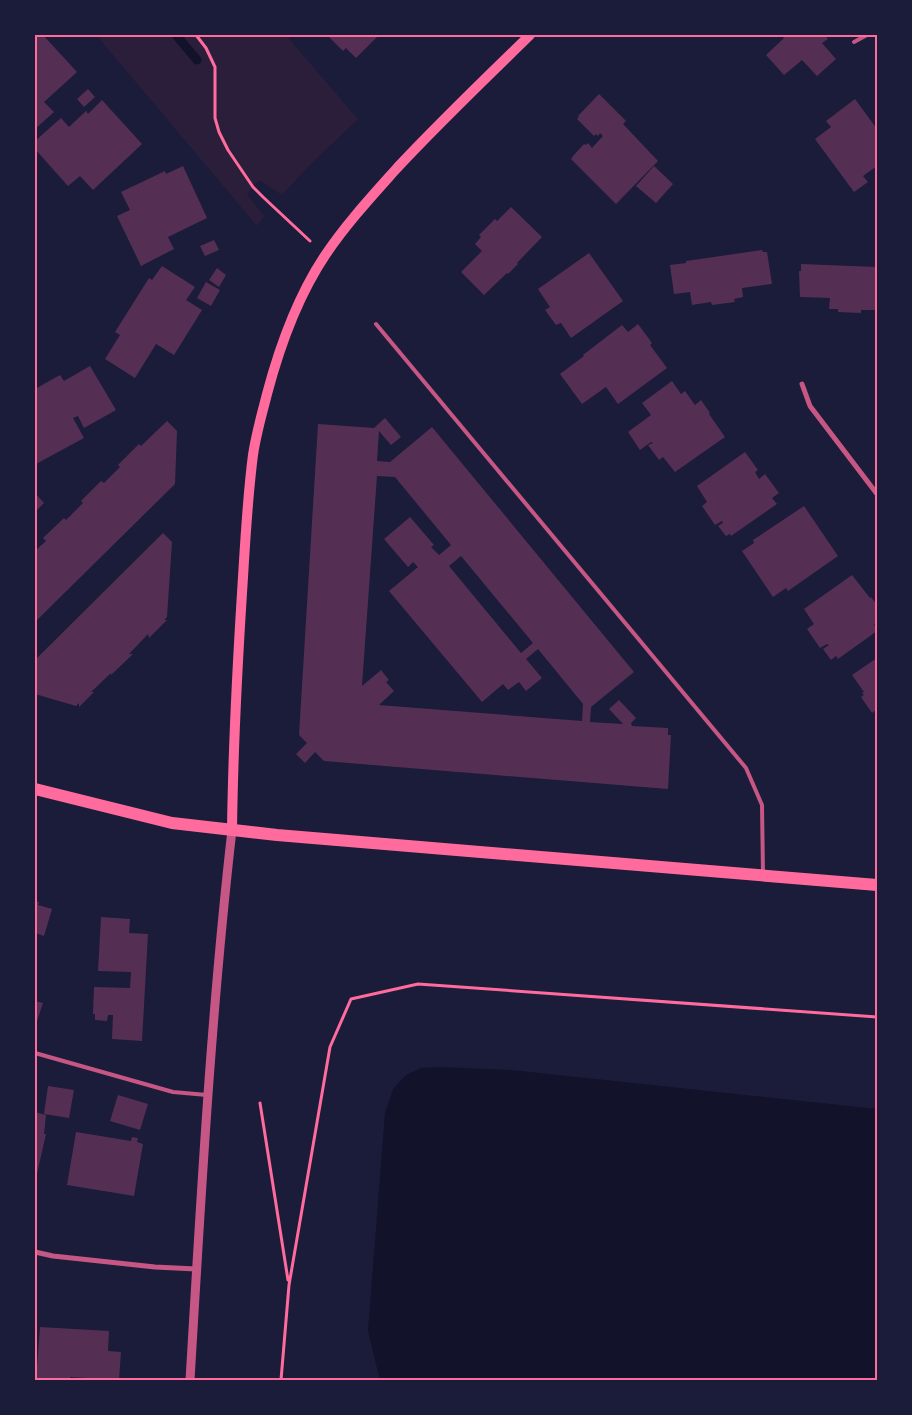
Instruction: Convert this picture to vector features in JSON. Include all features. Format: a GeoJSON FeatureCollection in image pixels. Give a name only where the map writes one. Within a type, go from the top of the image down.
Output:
{"type":"FeatureCollection","features":[{"type":"Feature","properties":{"kind":"main road"},"geometry":{"type":"LineString","coordinates":[[232,830],[233,758],[253,455],[265,404],[288,326],[309,283],[354,215],[424,139],[530,35]]}},
{"type":"Feature","properties":{"kind":"main road"},"geometry":{"type":"LineString","coordinates":[[37,788],[172,823],[232,830],[877,885]]}},
{"type":"Feature","properties":{"kind":"street"},"geometry":{"type":"LineString","coordinates":[[802,384],[810,406],[877,494]]}},
{"type":"Feature","properties":{"kind":"street"},"geometry":{"type":"LineString","coordinates":[[190,1380],[208,1095],[224,898],[232,830]]}},
{"type":"Feature","properties":{"kind":"street"},"geometry":{"type":"LineString","coordinates":[[35,1252],[53,1256],[154,1267],[196,1269]]}},
{"type":"Feature","properties":{"kind":"lane"},"geometry":{"type":"LineString","coordinates":[[854,42],[867,35]]}},
{"type":"Feature","properties":{"kind":"lane"},"geometry":{"type":"LineString","coordinates":[[376,324],[746,768],[762,805],[763,876]]}},
{"type":"Feature","properties":{"kind":"lane"},"geometry":{"type":"LineString","coordinates":[[35,1052],[173,1092],[208,1095]]}},
{"type":"Feature","properties":{"kind":"path"},"geometry":{"type":"LineString","coordinates":[[196,35],[206,48],[215,67],[216,118],[219,132],[228,150],[253,187],[326,255]]}},
{"type":"Feature","properties":{"kind":"path"},"geometry":{"type":"LineString","coordinates":[[282,1380],[289,1285],[330,1047],[351,999],[418,984],[877,1017]]}},
{"type":"Feature","properties":{"kind":"path"},"geometry":{"type":"LineString","coordinates":[[260,1103],[289,1285]]}},
{"type":"Feature","properties":{"kind":"shaded area"},"geometry":{"type":"Polygon","coordinates":[[[96,35],[286,35],[358,119],[282,195],[259,180],[247,194],[264,216],[257,226],[96,35]]]}},
{"type":"Feature","properties":{"kind":"shaded area"},"geometry":{"type":"Polygon","coordinates":[[[421,1068],[511,1070],[877,1109],[877,1380],[380,1380],[368,1331],[385,1113],[393,1089],[406,1075],[421,1068]]]}},
{"type":"Feature","properties":{"kind":"building"},"geometry":{"type":"Polygon","coordinates":[[[35,35],[43,35],[77,72],[44,102],[54,112],[35,129],[35,35]]]}},
{"type":"Feature","properties":{"kind":"building"},"geometry":{"type":"Polygon","coordinates":[[[327,35],[379,35],[356,58],[346,48],[343,51],[327,35]]]}},
{"type":"Feature","properties":{"kind":"building"},"geometry":{"type":"Polygon","coordinates":[[[781,35],[824,35],[828,39],[822,43],[836,59],[817,76],[802,60],[784,75],[766,55],[784,38],[781,35]]]}},
{"type":"Feature","properties":{"kind":"building"},"geometry":{"type":"Polygon","coordinates":[[[88,89],[95,97],[84,107],[77,99],[88,89]]]}},
{"type":"Feature","properties":{"kind":"building"},"geometry":{"type":"Polygon","coordinates":[[[599,94],[626,121],[623,124],[658,161],[616,204],[571,159],[584,144],[588,143],[592,148],[603,136],[600,133],[598,136],[596,134],[594,136],[577,119],[599,94]]]}},
{"type":"Feature","properties":{"kind":"building"},"geometry":{"type":"Polygon","coordinates":[[[855,99],[877,129],[877,166],[863,176],[868,182],[854,192],[815,139],[831,127],[826,121],[855,99]]]}},
{"type":"Feature","properties":{"kind":"building"},"geometry":{"type":"Polygon","coordinates":[[[102,100],[142,144],[93,190],[80,176],[68,186],[35,149],[35,141],[61,118],[69,127],[86,111],[88,114],[102,100]]]}},
{"type":"Feature","properties":{"kind":"building"},"geometry":{"type":"Polygon","coordinates":[[[183,166],[207,218],[168,237],[174,249],[141,266],[117,216],[130,210],[121,192],[165,171],[166,174],[183,166]]]}},
{"type":"Feature","properties":{"kind":"building"},"geometry":{"type":"Polygon","coordinates":[[[654,166],[673,184],[656,203],[636,186],[654,166]]]}},
{"type":"Feature","properties":{"kind":"building"},"geometry":{"type":"Polygon","coordinates":[[[511,207],[542,237],[508,274],[484,295],[461,272],[482,251],[475,244],[481,237],[479,235],[495,219],[497,221],[511,207]]]}},
{"type":"Feature","properties":{"kind":"building"},"geometry":{"type":"Polygon","coordinates":[[[214,240],[219,250],[205,256],[200,246],[214,240]]]}},
{"type":"Feature","properties":{"kind":"building"},"geometry":{"type":"Polygon","coordinates":[[[762,250],[767,252],[772,284],[742,288],[743,297],[734,299],[735,302],[712,305],[711,302],[692,305],[690,292],[674,294],[670,265],[762,250]]]}},
{"type":"Feature","properties":{"kind":"building"},"geometry":{"type":"Polygon","coordinates":[[[589,253],[623,301],[571,338],[561,323],[556,325],[545,310],[550,307],[538,289],[589,253]]]}},
{"type":"Feature","properties":{"kind":"building"},"geometry":{"type":"Polygon","coordinates":[[[801,264],[877,267],[877,310],[861,310],[861,313],[838,312],[838,309],[829,309],[830,298],[800,297],[799,271],[801,271],[801,264]]]}},
{"type":"Feature","properties":{"kind":"building"},"geometry":{"type":"Polygon","coordinates":[[[162,266],[195,287],[186,300],[202,310],[174,355],[156,344],[135,378],[105,359],[120,335],[115,332],[149,278],[152,280],[162,266]]]}},
{"type":"Feature","properties":{"kind":"building"},"geometry":{"type":"Polygon","coordinates":[[[217,268],[226,275],[219,287],[209,280],[217,268]]]}},
{"type":"Feature","properties":{"kind":"building"},"geometry":{"type":"Polygon","coordinates":[[[206,282],[220,290],[211,306],[197,298],[206,282]]]}},
{"type":"Feature","properties":{"kind":"building"},"geometry":{"type":"Polygon","coordinates":[[[638,324],[652,343],[650,345],[667,368],[618,404],[606,387],[582,404],[560,374],[622,325],[628,332],[638,324]]]}},
{"type":"Feature","properties":{"kind":"building"},"geometry":{"type":"Polygon","coordinates":[[[90,366],[116,410],[84,428],[78,416],[73,418],[84,438],[36,464],[35,389],[60,375],[64,381],[90,366]]]}},
{"type":"Feature","properties":{"kind":"building"},"geometry":{"type":"Polygon","coordinates":[[[672,381],[681,394],[685,391],[695,405],[701,400],[725,437],[675,472],[663,457],[659,460],[648,445],[653,443],[651,442],[640,450],[628,432],[651,415],[642,403],[672,381]]]}},
{"type":"Feature","properties":{"kind":"building"},"geometry":{"type":"Polygon","coordinates":[[[385,418],[401,437],[391,445],[379,431],[377,461],[390,462],[432,427],[634,672],[591,707],[590,722],[623,724],[609,709],[619,700],[636,718],[631,723],[632,726],[668,728],[668,735],[671,735],[668,789],[324,761],[315,752],[305,763],[296,754],[307,743],[299,735],[318,424],[374,428],[385,418]],[[377,476],[362,686],[381,670],[389,680],[386,682],[394,691],[379,705],[582,721],[583,704],[538,649],[526,659],[542,678],[526,691],[519,682],[508,690],[503,684],[482,702],[389,591],[418,567],[413,562],[408,567],[384,539],[410,517],[434,545],[431,547],[439,555],[451,545],[395,477],[377,476]],[[461,556],[449,566],[521,653],[533,643],[461,556]]]}},
{"type":"Feature","properties":{"kind":"building"},"geometry":{"type":"Polygon","coordinates":[[[167,421],[177,431],[175,484],[35,622],[35,551],[46,541],[43,538],[64,518],[66,520],[83,503],[81,501],[101,481],[104,483],[120,467],[118,465],[139,444],[141,446],[167,421]]]}},
{"type":"Feature","properties":{"kind":"building"},"geometry":{"type":"Polygon","coordinates":[[[745,452],[758,470],[755,472],[759,479],[765,474],[779,493],[772,498],[777,504],[731,536],[730,534],[726,536],[718,526],[723,523],[722,521],[715,525],[702,506],[707,502],[697,486],[745,452]]]}},
{"type":"Feature","properties":{"kind":"building"},"geometry":{"type":"Polygon","coordinates":[[[35,493],[44,503],[35,512],[35,493]]]}},
{"type":"Feature","properties":{"kind":"building"},"geometry":{"type":"Polygon","coordinates":[[[804,506],[838,556],[788,591],[786,588],[773,597],[742,551],[754,543],[753,540],[804,506]]]}},
{"type":"Feature","properties":{"kind":"building"},"geometry":{"type":"Polygon","coordinates":[[[163,533],[172,542],[167,617],[164,620],[167,620],[149,638],[148,634],[129,654],[133,654],[91,692],[94,692],[79,707],[79,703],[76,706],[35,694],[35,660],[163,533]]]}},
{"type":"Feature","properties":{"kind":"building"},"geometry":{"type":"Polygon","coordinates":[[[852,575],[877,605],[877,622],[874,624],[877,631],[838,659],[836,656],[831,660],[823,649],[829,645],[827,644],[820,648],[807,629],[814,624],[804,609],[852,575]]]}},
{"type":"Feature","properties":{"kind":"building"},"geometry":{"type":"Polygon","coordinates":[[[877,658],[877,709],[872,713],[861,697],[864,695],[862,693],[864,692],[852,675],[877,658]]]}},
{"type":"Feature","properties":{"kind":"building"},"geometry":{"type":"Polygon","coordinates":[[[35,901],[39,902],[38,905],[52,909],[44,936],[35,933],[35,901]]]}},
{"type":"Feature","properties":{"kind":"building"},"geometry":{"type":"Polygon","coordinates":[[[101,917],[130,919],[129,933],[148,934],[142,1041],[112,1039],[113,1015],[108,1015],[107,1021],[95,1020],[95,1014],[93,1014],[94,987],[130,988],[131,972],[98,971],[101,917]]]}},
{"type":"Feature","properties":{"kind":"building"},"geometry":{"type":"Polygon","coordinates":[[[35,1001],[43,1003],[35,1027],[35,1001]]]}},
{"type":"Feature","properties":{"kind":"building"},"geometry":{"type":"Polygon","coordinates":[[[48,1086],[74,1090],[69,1118],[44,1114],[48,1086]]]}},
{"type":"Feature","properties":{"kind":"building"},"geometry":{"type":"Polygon","coordinates":[[[118,1095],[148,1104],[140,1130],[110,1121],[118,1095]]]}},
{"type":"Feature","properties":{"kind":"building"},"geometry":{"type":"Polygon","coordinates":[[[35,1112],[46,1115],[44,1134],[46,1134],[36,1178],[35,1112]]]}},
{"type":"Feature","properties":{"kind":"building"},"geometry":{"type":"Polygon","coordinates":[[[76,1132],[131,1141],[132,1137],[138,1138],[137,1142],[143,1144],[134,1196],[67,1185],[76,1132]]]}},
{"type":"Feature","properties":{"kind":"building"},"geometry":{"type":"Polygon","coordinates":[[[40,1327],[109,1331],[108,1351],[121,1352],[119,1380],[70,1377],[70,1380],[36,1380],[40,1327]]]}},
{"type":"Feature","properties":{"kind":"waterway"},"geometry":{"type":"LineString","coordinates":[[176,35],[197,60]]}}]}
